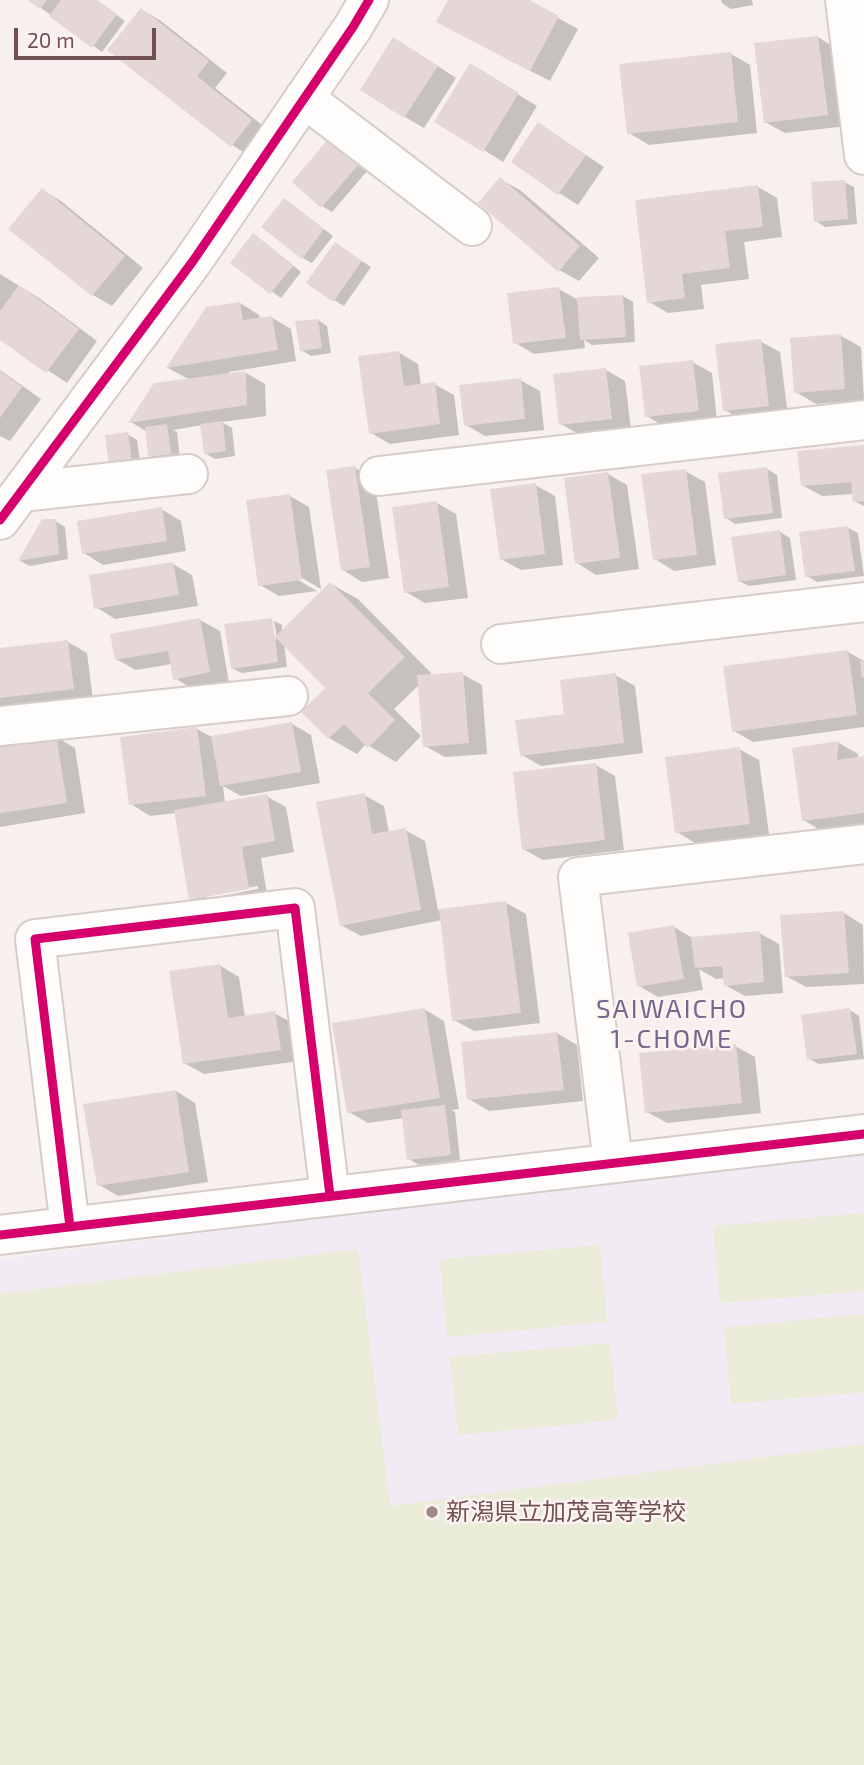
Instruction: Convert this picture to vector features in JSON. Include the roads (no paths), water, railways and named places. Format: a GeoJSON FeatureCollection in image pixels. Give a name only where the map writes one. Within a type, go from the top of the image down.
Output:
{"type":"FeatureCollection","features":[{"type":"Feature","properties":{"kind":"street"},"geometry":{"type":"LineString","coordinates":[[7,506],[194,261],[369,0]]}},
{"type":"Feature","properties":{"kind":"street"},"geometry":{"type":"LineString","coordinates":[[845,0],[864,155]]}},
{"type":"Feature","properties":{"kind":"street"},"geometry":{"type":"LineString","coordinates":[[304,98],[472,226]]}},
{"type":"Feature","properties":{"kind":"street"},"geometry":{"type":"LineString","coordinates":[[379,476],[864,420]]}},
{"type":"Feature","properties":{"kind":"street"},"geometry":{"type":"LineString","coordinates":[[7,506],[188,474]]}},
{"type":"Feature","properties":{"kind":"street"},"geometry":{"type":"LineString","coordinates":[[501,644],[864,602]]}},
{"type":"Feature","properties":{"kind":"street"},"geometry":{"type":"LineString","coordinates":[[0,726],[288,696]]}},
{"type":"Feature","properties":{"kind":"street"},"geometry":{"type":"LineString","coordinates":[[613,1163],[578,877],[864,844]]}},
{"type":"Feature","properties":{"kind":"street"},"geometry":{"type":"LineString","coordinates":[[70,1227],[35,939],[117,929],[295,908],[330,1196]]}},
{"type":"Feature","properties":{"kind":"street"},"geometry":{"type":"LineString","coordinates":[[0,1235],[864,1134]]}},
{"type":"Feature","properties":{"kind":"place","name":"新潟県立加茂高等学校"},"geometry":{"type":"Point","coordinates":[432,1512]}},
{"type":"Feature","properties":{"kind":"district","name":"SAIWAICHO 1-CHOME"},"geometry":{"type":"Point","coordinates":[672,1024]}}]}
